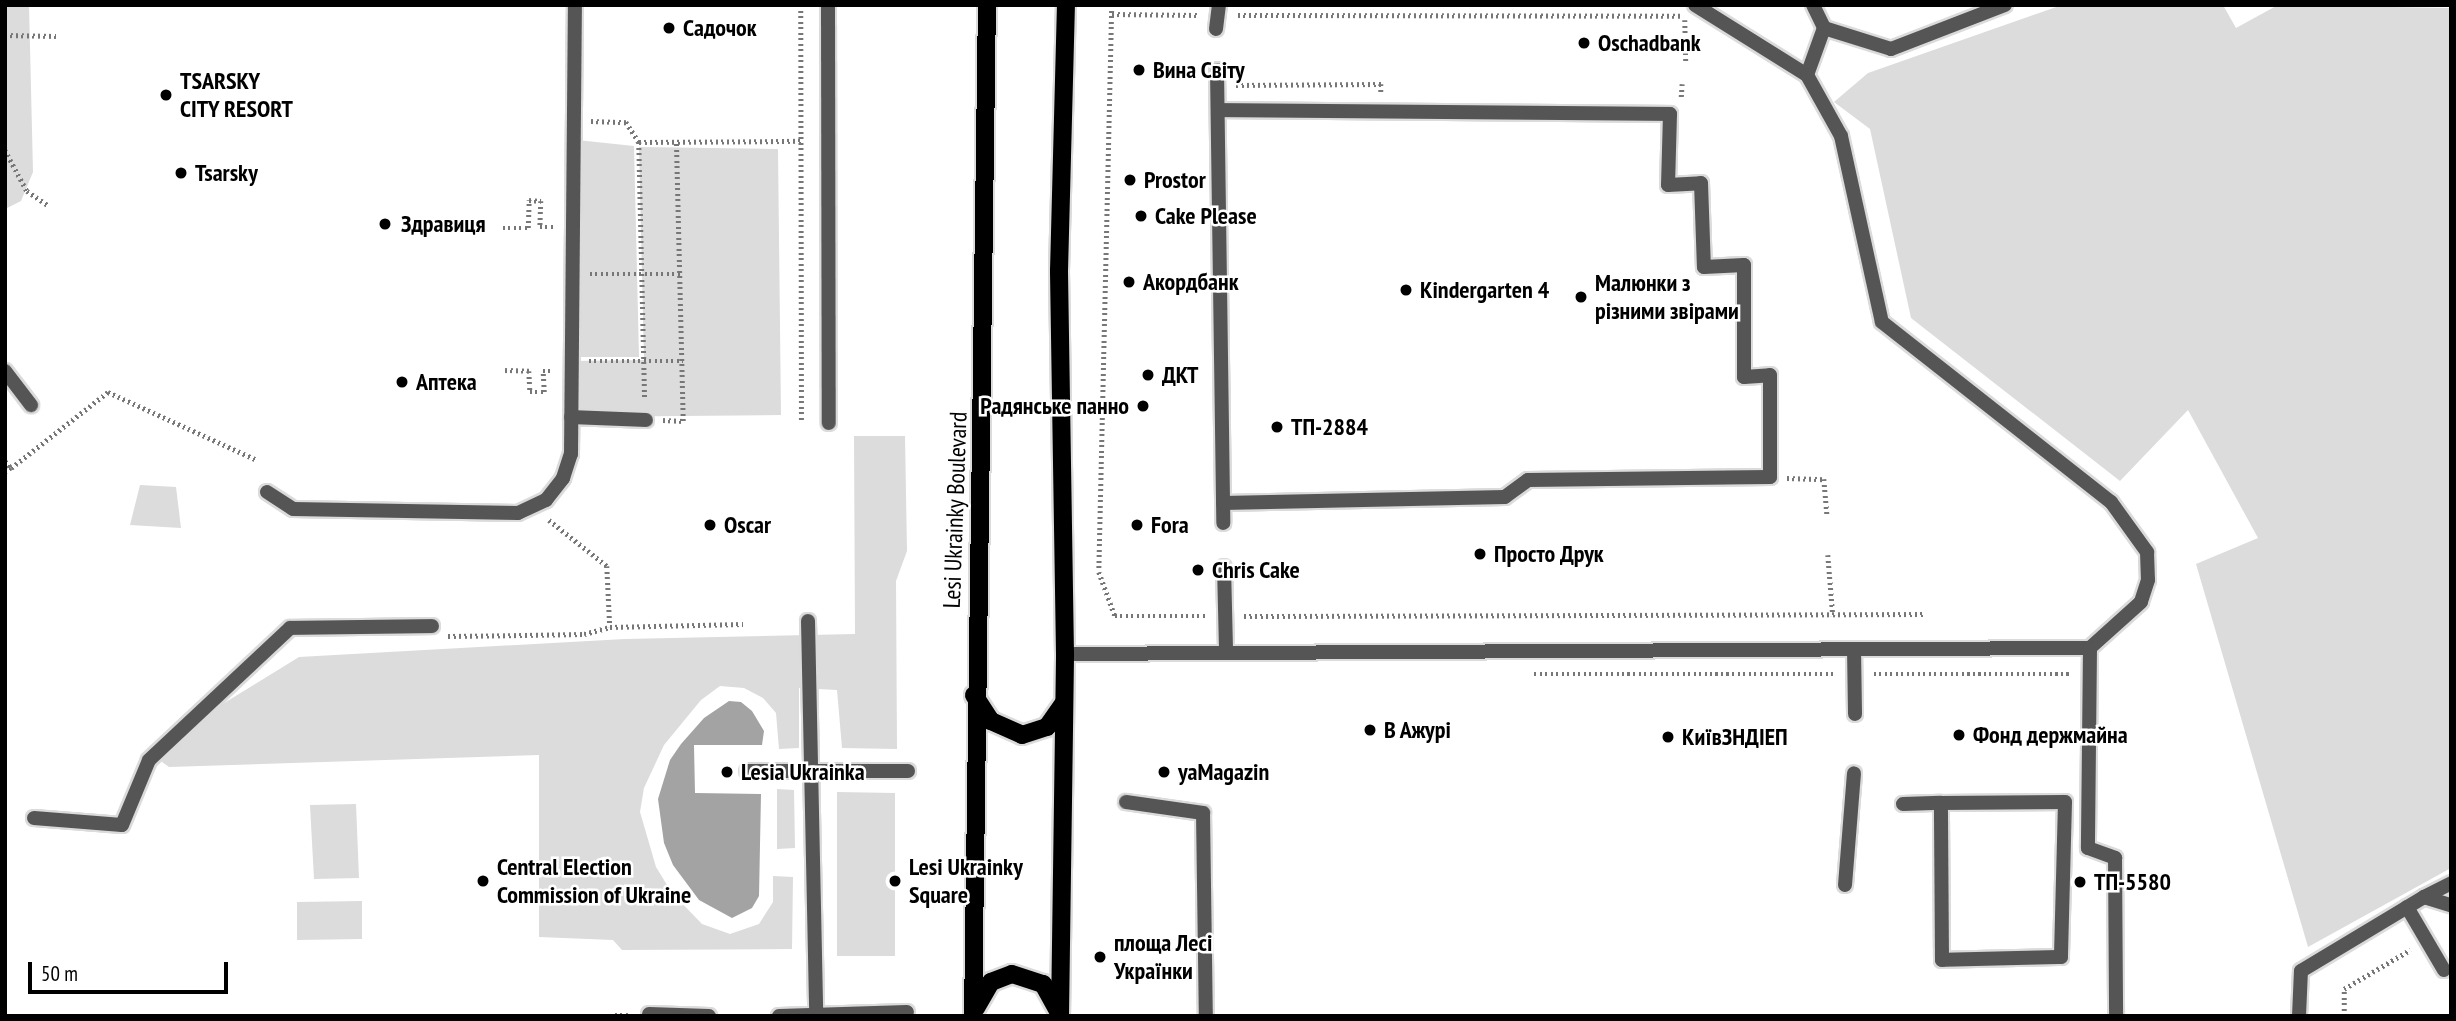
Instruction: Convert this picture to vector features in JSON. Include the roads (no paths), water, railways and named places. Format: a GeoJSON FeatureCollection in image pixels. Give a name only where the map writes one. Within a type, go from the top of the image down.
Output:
{"type":"FeatureCollection","features":[{"type":"Feature","properties":{"kind":"main road","name":"Lesi Ukrainky Boulevard"},"geometry":{"type":"LineString","coordinates":[[973,1016],[974,695],[983,423],[987,5]]}},
{"type":"Feature","properties":{"kind":"main road"},"geometry":{"type":"LineString","coordinates":[[1059,1016],[1065,654],[1059,271],[1066,5]]}},
{"type":"Feature","properties":{"kind":"main road"},"geometry":{"type":"LineString","coordinates":[[974,695],[991,722],[1022,735],[1048,727],[1064,702]]}},
{"type":"Feature","properties":{"kind":"main road"},"geometry":{"type":"LineString","coordinates":[[973,1016],[984,990],[1012,974],[1043,984],[1059,1016]]}},
{"type":"Feature","properties":{"kind":"street"},"geometry":{"type":"LineString","coordinates":[[267,492],[293,509],[518,513],[546,500],[563,478],[571,454],[575,5]]}},
{"type":"Feature","properties":{"kind":"street"},"geometry":{"type":"LineString","coordinates":[[828,5],[828,422]]}},
{"type":"Feature","properties":{"kind":"street"},"geometry":{"type":"LineString","coordinates":[[1807,75],[1824,28],[1813,5]]}},
{"type":"Feature","properties":{"kind":"street"},"geometry":{"type":"LineString","coordinates":[[1824,28],[1891,49],[2005,5]]}},
{"type":"Feature","properties":{"kind":"street"},"geometry":{"type":"LineString","coordinates":[[1065,654],[2090,648],[2141,602],[2148,580],[2147,552],[2111,502],[1882,322],[1841,136],[1807,75],[1690,11]]}},
{"type":"Feature","properties":{"kind":"street"},"geometry":{"type":"LineString","coordinates":[[1217,70],[1223,523]]}},
{"type":"Feature","properties":{"kind":"street"},"geometry":{"type":"LineString","coordinates":[[1218,110],[1670,114],[1668,185],[1701,183],[1704,267],[1744,265],[1744,377],[1770,375],[1770,477],[1528,480],[1505,497],[1223,503]]}},
{"type":"Feature","properties":{"kind":"street"},"geometry":{"type":"LineString","coordinates":[[5,371],[31,405]]}},
{"type":"Feature","properties":{"kind":"street"},"geometry":{"type":"LineString","coordinates":[[571,418],[646,420]]}},
{"type":"Feature","properties":{"kind":"street"},"geometry":{"type":"LineString","coordinates":[[1224,567],[1226,651]]}},
{"type":"Feature","properties":{"kind":"street"},"geometry":{"type":"LineString","coordinates":[[808,621],[816,1015]]}},
{"type":"Feature","properties":{"kind":"street"},"geometry":{"type":"LineString","coordinates":[[34,818],[121,825],[149,760],[290,628],[434,631]]}},
{"type":"Feature","properties":{"kind":"street"},"geometry":{"type":"LineString","coordinates":[[2090,648],[2088,848],[2115,858],[2116,1016]]}},
{"type":"Feature","properties":{"kind":"street"},"geometry":{"type":"LineString","coordinates":[[1854,649],[1855,713]]}},
{"type":"Feature","properties":{"kind":"street"},"geometry":{"type":"LineString","coordinates":[[747,771],[908,771]]}},
{"type":"Feature","properties":{"kind":"street"},"geometry":{"type":"LineString","coordinates":[[1845,885],[1859,803],[1854,773]]}},
{"type":"Feature","properties":{"kind":"street"},"geometry":{"type":"LineString","coordinates":[[1126,802],[1203,813],[1206,1016]]}},
{"type":"Feature","properties":{"kind":"street"},"geometry":{"type":"LineString","coordinates":[[1903,804],[1941,803],[2064,802],[2061,957],[1942,960],[1941,803]]}},
{"type":"Feature","properties":{"kind":"street"},"geometry":{"type":"LineString","coordinates":[[2299,1016],[2301,971],[2451,883]]}},
{"type":"Feature","properties":{"kind":"street"},"geometry":{"type":"LineString","coordinates":[[2424,897],[2451,905]]}},
{"type":"Feature","properties":{"kind":"street"},"geometry":{"type":"LineString","coordinates":[[2407,907],[2444,970]]}},
{"type":"Feature","properties":{"kind":"street"},"geometry":{"type":"LineString","coordinates":[[779,1016],[907,1012]]}},
{"type":"Feature","properties":{"kind":"street"},"geometry":{"type":"LineString","coordinates":[[649,1014],[709,1016]]}},
{"type":"Feature","properties":{"kind":"place","name":"Садочок"},"geometry":{"type":"Point","coordinates":[669,28]}},
{"type":"Feature","properties":{"kind":"place","name":"Oschadbank"},"geometry":{"type":"Point","coordinates":[1584,43]}},
{"type":"Feature","properties":{"kind":"place","name":"Вина Світу"},"geometry":{"type":"Point","coordinates":[1139,70]}},
{"type":"Feature","properties":{"kind":"place","name":"TSARSKY CITY RESORT"},"geometry":{"type":"Point","coordinates":[166,95]}},
{"type":"Feature","properties":{"kind":"place","name":"Tsarsky"},"geometry":{"type":"Point","coordinates":[181,173]}},
{"type":"Feature","properties":{"kind":"place","name":"Prostor"},"geometry":{"type":"Point","coordinates":[1130,180]}},
{"type":"Feature","properties":{"kind":"place","name":"Cake Please"},"geometry":{"type":"Point","coordinates":[1141,216]}},
{"type":"Feature","properties":{"kind":"place","name":"Здравиця"},"geometry":{"type":"Point","coordinates":[385,224]}},
{"type":"Feature","properties":{"kind":"place","name":"Акордбанк"},"geometry":{"type":"Point","coordinates":[1129,282]}},
{"type":"Feature","properties":{"kind":"place","name":"Kindergarten 4"},"geometry":{"type":"Point","coordinates":[1406,290]}},
{"type":"Feature","properties":{"kind":"place","name":"Малюнки з різними звірами"},"geometry":{"type":"Point","coordinates":[1581,297]}},
{"type":"Feature","properties":{"kind":"place","name":"ДКТ"},"geometry":{"type":"Point","coordinates":[1148,375]}},
{"type":"Feature","properties":{"kind":"place","name":"Аптека"},"geometry":{"type":"Point","coordinates":[402,382]}},
{"type":"Feature","properties":{"kind":"place","name":"Радянське панно"},"geometry":{"type":"Point","coordinates":[1143,406]}},
{"type":"Feature","properties":{"kind":"place","name":"ТП-2884"},"geometry":{"type":"Point","coordinates":[1277,427]}},
{"type":"Feature","properties":{"kind":"place","name":"Oscar"},"geometry":{"type":"Point","coordinates":[710,525]}},
{"type":"Feature","properties":{"kind":"place","name":"Fora"},"geometry":{"type":"Point","coordinates":[1137,525]}},
{"type":"Feature","properties":{"kind":"place","name":"Просто Друк"},"geometry":{"type":"Point","coordinates":[1480,554]}},
{"type":"Feature","properties":{"kind":"place","name":"Chris Cake"},"geometry":{"type":"Point","coordinates":[1198,570]}},
{"type":"Feature","properties":{"kind":"place","name":"В Ажурі"},"geometry":{"type":"Point","coordinates":[1370,730]}},
{"type":"Feature","properties":{"kind":"place","name":"Фонд держмайна"},"geometry":{"type":"Point","coordinates":[1959,735]}},
{"type":"Feature","properties":{"kind":"place","name":"КиївЗНДІЕП"},"geometry":{"type":"Point","coordinates":[1668,737]}},
{"type":"Feature","properties":{"kind":"place","name":"Lesia Ukrainka"},"geometry":{"type":"Point","coordinates":[727,772]}},
{"type":"Feature","properties":{"kind":"place","name":"yaMagazin"},"geometry":{"type":"Point","coordinates":[1164,772]}},
{"type":"Feature","properties":{"kind":"place","name":"Central Election Commission of Ukraine"},"geometry":{"type":"Point","coordinates":[483,881]}},
{"type":"Feature","properties":{"kind":"place","name":"Lesi Ukrainky Square"},"geometry":{"type":"Point","coordinates":[895,881]}},
{"type":"Feature","properties":{"kind":"place","name":"ТП-5580"},"geometry":{"type":"Point","coordinates":[2080,882]}},
{"type":"Feature","properties":{"kind":"place","name":"площа Лесі Українки"},"geometry":{"type":"Point","coordinates":[1100,957]}}]}
